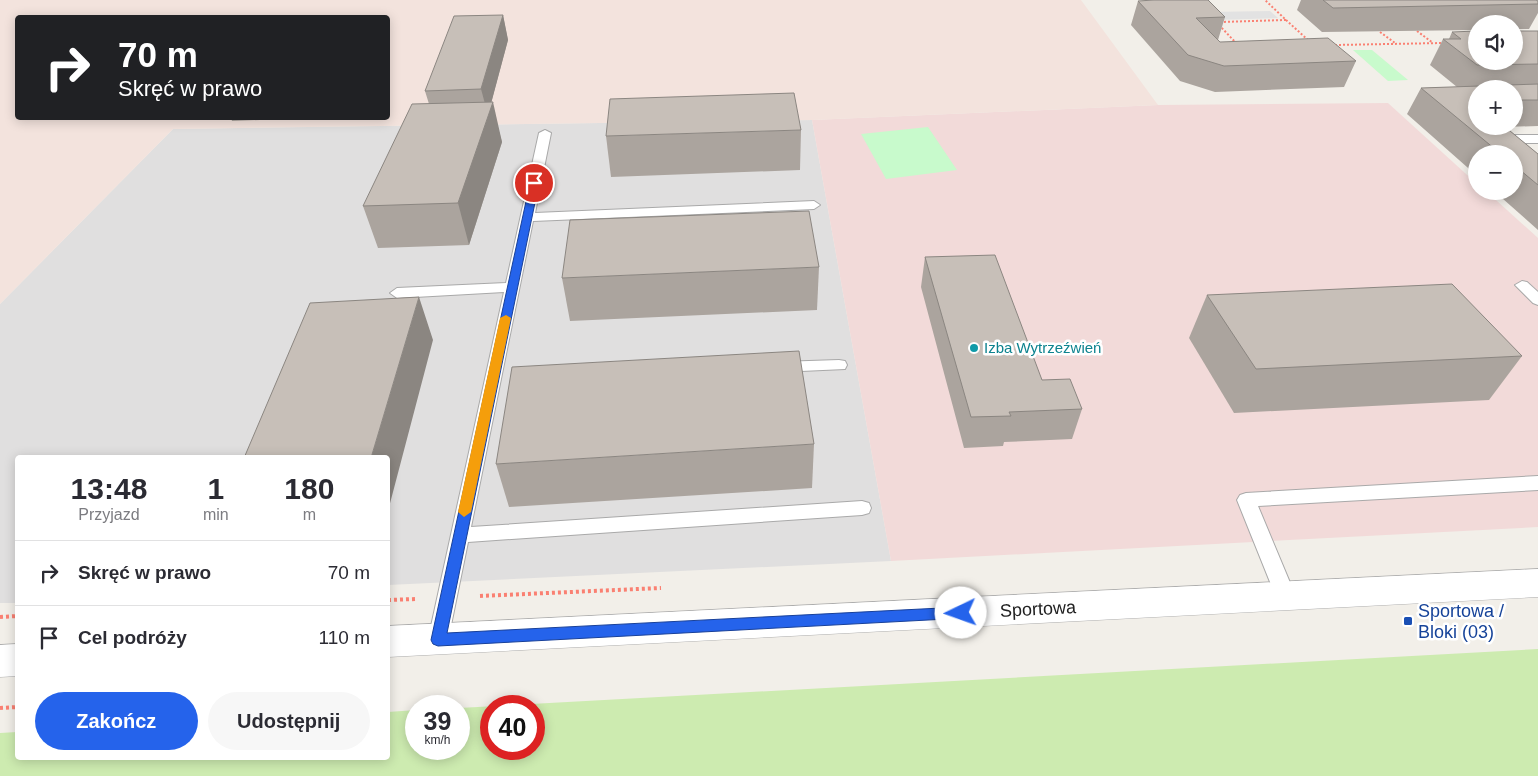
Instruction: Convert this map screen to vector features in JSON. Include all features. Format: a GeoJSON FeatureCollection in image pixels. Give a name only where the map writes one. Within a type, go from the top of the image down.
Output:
{"type":"FeatureCollection","features":[{"type":"Feature","properties":{"kind":"street","name":"Sportowa"},"geometry":{"type":"LineString","coordinates":[[390,642],[1538,583]]}},
{"type":"Feature","properties":{"kind":"street"},"geometry":{"type":"LineString","coordinates":[[0,661],[15,660]]}},
{"type":"Feature","properties":{"kind":"lane"},"geometry":{"type":"LineString","coordinates":[[438,640],[545,133]]}},
{"type":"Feature","properties":{"kind":"lane"},"geometry":{"type":"LineString","coordinates":[[1538,139],[1504,139],[1538,168]]}},
{"type":"Feature","properties":{"kind":"lane"},"geometry":{"type":"LineString","coordinates":[[527,217],[814,205]]}},
{"type":"Feature","properties":{"kind":"lane"},"geometry":{"type":"LineString","coordinates":[[1522,285],[1538,300]]}},
{"type":"Feature","properties":{"kind":"lane"},"geometry":{"type":"LineString","coordinates":[[397,293],[512,288]]}},
{"type":"Feature","properties":{"kind":"lane"},"geometry":{"type":"LineString","coordinates":[[760,368],[839,365]]}},
{"type":"Feature","properties":{"kind":"lane"},"geometry":{"type":"LineString","coordinates":[[493,376],[513,375]]}},
{"type":"Feature","properties":{"kind":"lane"},"geometry":{"type":"LineString","coordinates":[[1286,597],[1246,500],[1538,483]]}},
{"type":"Feature","properties":{"kind":"lane"},"geometry":{"type":"LineString","coordinates":[[460,535],[862,508]]}},
{"type":"Feature","properties":{"kind":"path"},"geometry":{"type":"LineString","coordinates":[[1266,0],[1314,46]]}},
{"type":"Feature","properties":{"kind":"path"},"geometry":{"type":"LineString","coordinates":[[1233,47],[1240,47],[1217,22],[1286,20]]}},
{"type":"Feature","properties":{"kind":"path"},"geometry":{"type":"LineString","coordinates":[[1417,31],[1434,43]]}},
{"type":"Feature","properties":{"kind":"path"},"geometry":{"type":"LineString","coordinates":[[1380,32],[1395,44]]}},
{"type":"Feature","properties":{"kind":"path"},"geometry":{"type":"LineString","coordinates":[[1332,45],[1448,43]]}},
{"type":"Feature","properties":{"kind":"path"},"geometry":{"type":"LineString","coordinates":[[0,617],[15,616]]}},
{"type":"Feature","properties":{"kind":"path"},"geometry":{"type":"LineString","coordinates":[[0,708],[15,706]]}},
{"type":"Feature","properties":{"kind":"shaded area"},"geometry":{"type":"Polygon","coordinates":[[[0,0],[1081,0],[1158,105],[812,120],[173,129],[0,304],[0,0]]]}},
{"type":"Feature","properties":{"kind":"shaded area"},"geometry":{"type":"Polygon","coordinates":[[[1270,11],[1278,18],[1215,20],[1208,12],[1270,11]]]}},
{"type":"Feature","properties":{"kind":"shaded area"},"geometry":{"type":"Polygon","coordinates":[[[1388,103],[1468,176],[1468,200],[1496,200],[1538,238],[1538,527],[891,561],[812,120],[1158,105],[1388,103]]]}},
{"type":"Feature","properties":{"kind":"shaded area"},"geometry":{"type":"Polygon","coordinates":[[[812,120],[891,561],[390,585],[390,455],[15,455],[15,603],[0,603],[0,304],[173,129],[812,120]]]}},
{"type":"Feature","properties":{"kind":"green space"},"geometry":{"type":"Polygon","coordinates":[[[1353,50],[1372,50],[1408,80],[1388,81],[1353,50]]]}},
{"type":"Feature","properties":{"kind":"green space"},"geometry":{"type":"Polygon","coordinates":[[[928,127],[957,170],[886,179],[861,134],[928,127]]]}},
{"type":"Feature","properties":{"kind":"green space"},"geometry":{"type":"Polygon","coordinates":[[[1538,649],[1538,776],[0,776],[0,733],[15,732],[15,760],[390,760],[390,712],[405,711],[405,760],[470,760],[470,707],[480,707],[480,760],[545,760],[545,703],[1538,649]]]}},
{"type":"Feature","properties":{"kind":"building"},"geometry":{"type":"Polygon","coordinates":[[[1208,0],[1225,17],[1196,18],[1220,42],[1328,38],[1356,61],[1224,66],[1188,55],[1138,1],[1208,0]]]}},
{"type":"Feature","properties":{"kind":"building"},"geometry":{"type":"Polygon","coordinates":[[[1323,0],[1536,0],[1538,4],[1333,8],[1323,0]]]}},
{"type":"Feature","properties":{"kind":"building"},"geometry":{"type":"Polygon","coordinates":[[[503,15],[481,89],[425,91],[454,16],[503,15]]]}},
{"type":"Feature","properties":{"kind":"building"},"geometry":{"type":"Polygon","coordinates":[[[1468,31],[1468,58],[1443,39],[1461,39],[1452,32],[1468,31]]]}},
{"type":"Feature","properties":{"kind":"building"},"geometry":{"type":"Polygon","coordinates":[[[1523,31],[1538,31],[1538,64],[1523,64],[1523,31]]]}},
{"type":"Feature","properties":{"kind":"building"},"geometry":{"type":"Polygon","coordinates":[[[1538,84],[1538,100],[1523,100],[1523,85],[1538,84]]]}},
{"type":"Feature","properties":{"kind":"building"},"geometry":{"type":"Polygon","coordinates":[[[1468,86],[1468,127],[1421,88],[1468,86]]]}},
{"type":"Feature","properties":{"kind":"building"},"geometry":{"type":"Polygon","coordinates":[[[794,93],[801,130],[606,136],[610,99],[794,93]]]}},
{"type":"Feature","properties":{"kind":"building"},"geometry":{"type":"Polygon","coordinates":[[[493,102],[458,203],[363,206],[412,104],[493,102]]]}},
{"type":"Feature","properties":{"kind":"building"},"geometry":{"type":"Polygon","coordinates":[[[1478,135],[1515,135],[1538,154],[1538,185],[1523,172],[1523,145],[1490,145],[1478,135]]]}},
{"type":"Feature","properties":{"kind":"building"},"geometry":{"type":"Polygon","coordinates":[[[809,211],[819,267],[562,278],[570,220],[809,211]]]}},
{"type":"Feature","properties":{"kind":"building"},"geometry":{"type":"Polygon","coordinates":[[[995,255],[1042,380],[1070,379],[1082,409],[1009,412],[1011,416],[971,417],[925,257],[995,255]]]}},
{"type":"Feature","properties":{"kind":"building"},"geometry":{"type":"Polygon","coordinates":[[[1452,284],[1522,356],[1256,369],[1207,295],[1452,284]]]}},
{"type":"Feature","properties":{"kind":"building"},"geometry":{"type":"Polygon","coordinates":[[[419,297],[372,455],[245,455],[310,303],[419,297]]]}},
{"type":"Feature","properties":{"kind":"building"},"geometry":{"type":"Polygon","coordinates":[[[799,351],[814,444],[496,464],[512,367],[799,351]]]}},
{"type":"Feature","properties":{"kind":"slow traffic"},"geometry":{"type":"LineString","coordinates":[[464,512],[506,318]]}},
{"type":"Feature","properties":{"kind":"place","name":"Izba Wytrzeźwień"},"geometry":{"type":"Point","coordinates":[974,348]}},
{"type":"Feature","properties":{"kind":"place","name":"Sportowa / Bloki (03)"},"geometry":{"type":"Point","coordinates":[1408,621]}},
{"type":"Feature","properties":{"kind":"route"},"geometry":{"type":"LineString","coordinates":[[534,183],[438,640],[961,613]]}}]}
